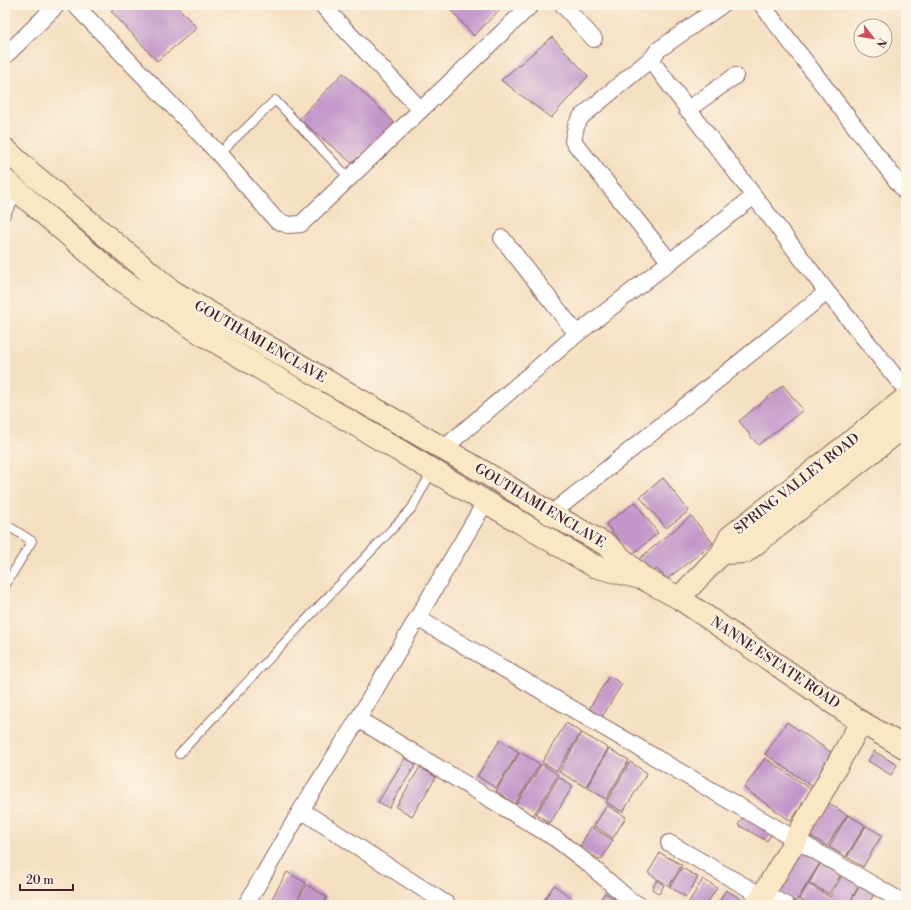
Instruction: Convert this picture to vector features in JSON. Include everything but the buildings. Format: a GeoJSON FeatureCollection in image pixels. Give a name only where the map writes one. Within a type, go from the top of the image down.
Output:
{"type":"FeatureCollection","features":[{"type":"Feature","properties":{"kind":"street"},"geometry":{"type":"LineString","coordinates":[[5,56],[57,5]]}},
{"type":"Feature","properties":{"kind":"street"},"geometry":{"type":"LineString","coordinates":[[75,5],[219,154],[276,220],[288,225],[301,224],[531,5]]}},
{"type":"Feature","properties":{"kind":"street"},"geometry":{"type":"LineString","coordinates":[[322,5],[421,110]]}},
{"type":"Feature","properties":{"kind":"street"},"geometry":{"type":"LineString","coordinates":[[563,5],[594,39]]}},
{"type":"Feature","properties":{"kind":"street"},"geometry":{"type":"LineString","coordinates":[[670,262],[573,140],[576,126],[581,117],[653,57],[658,50],[722,5]]}},
{"type":"Feature","properties":{"kind":"street"},"geometry":{"type":"LineString","coordinates":[[762,5],[906,193]]}},
{"type":"Feature","properties":{"kind":"street"},"geometry":{"type":"LineString","coordinates":[[653,57],[653,63],[657,70],[827,292],[906,390]]}},
{"type":"Feature","properties":{"kind":"street"},"geometry":{"type":"LineString","coordinates":[[688,110],[735,76]]}},
{"type":"Feature","properties":{"kind":"street","name":"GOUTHAMI ENCLAVE"},"geometry":{"type":"LineString","coordinates":[[5,149],[30,173],[172,291],[499,481],[551,514],[608,545],[644,579]]}},
{"type":"Feature","properties":{"kind":"street","name":"GOUTHAMI ENCLAVE"},"geometry":{"type":"LineString","coordinates":[[12,186],[117,277],[199,332],[594,566],[644,579]]}},
{"type":"Feature","properties":{"kind":"street"},"geometry":{"type":"LineString","coordinates":[[443,449],[577,334],[754,197]]}},
{"type":"Feature","properties":{"kind":"street"},"geometry":{"type":"LineString","coordinates":[[502,238],[577,334]]}},
{"type":"Feature","properties":{"kind":"street"},"geometry":{"type":"LineString","coordinates":[[551,514],[827,292]]}},
{"type":"Feature","properties":{"kind":"street","name":"SPRING VALLEY ROAD"},"geometry":{"type":"LineString","coordinates":[[906,398],[730,537],[722,553],[745,552],[906,424]]}},
{"type":"Feature","properties":{"kind":"street"},"geometry":{"type":"LineString","coordinates":[[246,905],[300,810],[358,719],[486,501]]}},
{"type":"Feature","properties":{"kind":"street"},"geometry":{"type":"LineString","coordinates":[[679,598],[722,553]]}},
{"type":"Feature","properties":{"kind":"street","name":"NANNE ESTATE ROAD"},"geometry":{"type":"LineString","coordinates":[[644,579],[679,598],[861,722],[906,748]]}},
{"type":"Feature","properties":{"kind":"street"},"geometry":{"type":"LineString","coordinates":[[417,618],[906,904]]}},
{"type":"Feature","properties":{"kind":"street"},"geometry":{"type":"LineString","coordinates":[[358,719],[556,839],[586,862],[630,900],[639,905]]}},
{"type":"Feature","properties":{"kind":"street"},"geometry":{"type":"LineString","coordinates":[[760,900],[796,839],[861,722]]}},
{"type":"Feature","properties":{"kind":"street"},"geometry":{"type":"LineString","coordinates":[[300,810],[448,905]]}},
{"type":"Feature","properties":{"kind":"street"},"geometry":{"type":"LineString","coordinates":[[669,843],[760,900],[777,900],[786,905]]}},
{"type":"Feature","properties":{"kind":"lane"},"geometry":{"type":"LineString","coordinates":[[219,154],[275,100],[350,178]]}},
{"type":"Feature","properties":{"kind":"lane"},"geometry":{"type":"LineString","coordinates":[[5,216],[12,186]]}},
{"type":"Feature","properties":{"kind":"lane"},"geometry":{"type":"LineString","coordinates":[[179,754],[412,508],[432,469]]}},
{"type":"Feature","properties":{"kind":"lane"},"geometry":{"type":"LineString","coordinates":[[5,524],[32,541],[5,586]]}}]}
